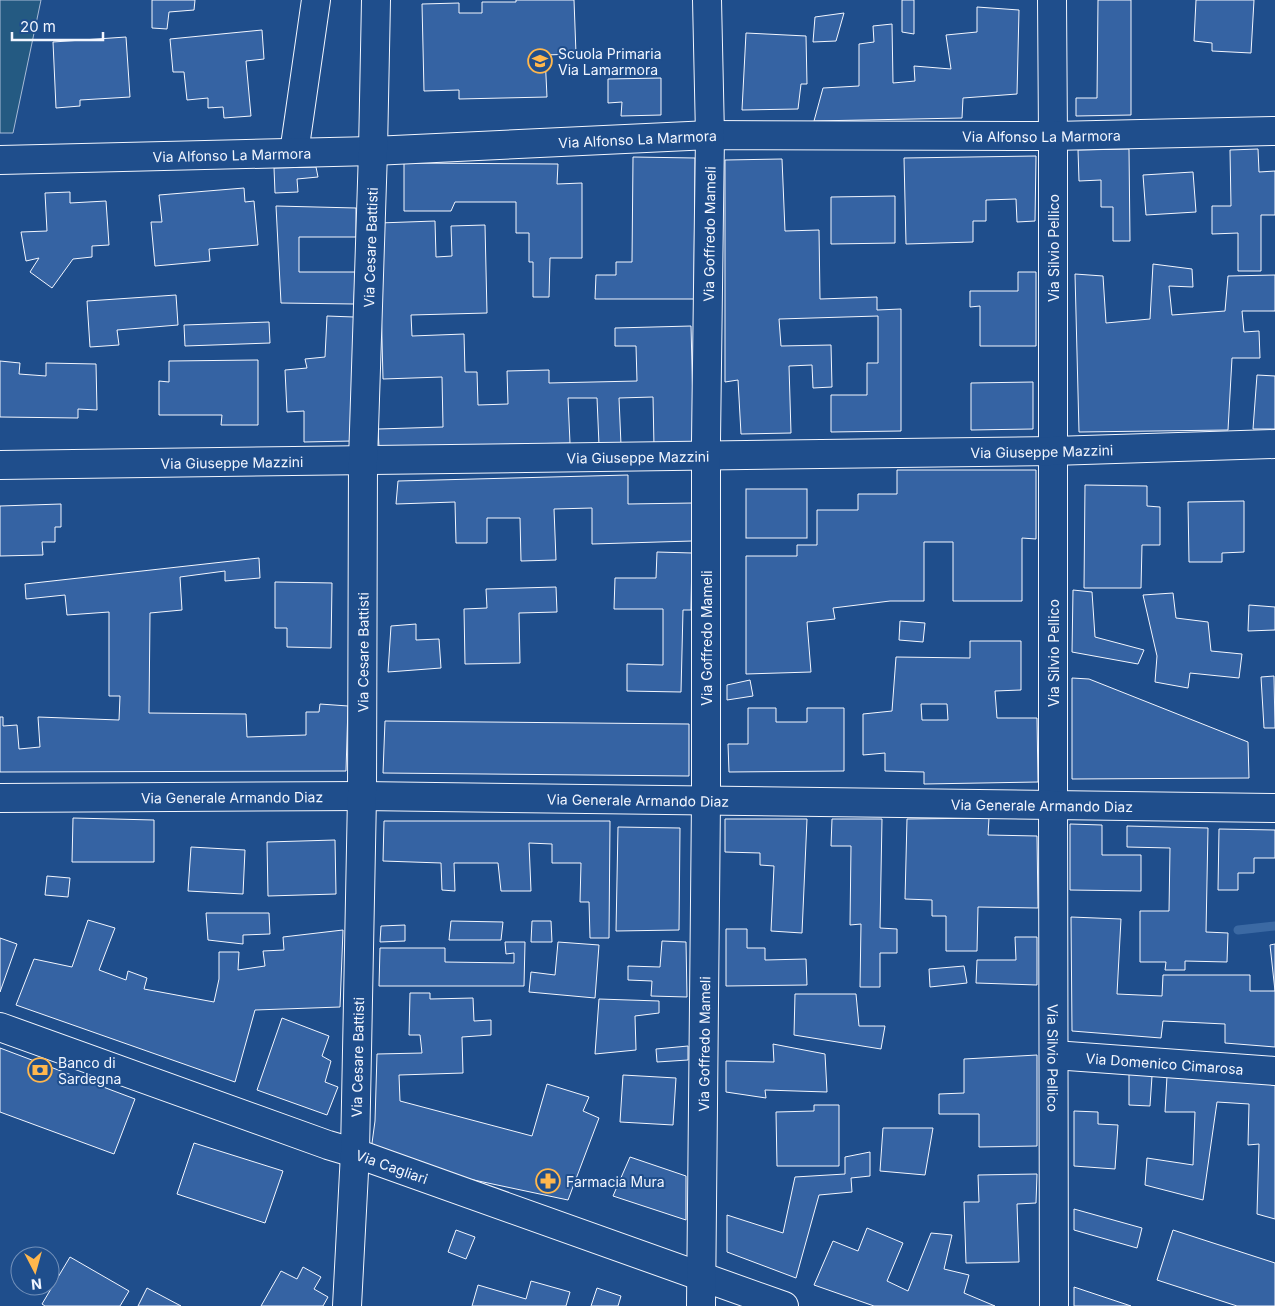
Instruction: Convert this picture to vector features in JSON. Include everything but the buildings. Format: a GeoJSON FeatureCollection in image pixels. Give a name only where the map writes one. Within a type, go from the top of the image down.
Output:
{"type":"FeatureCollection","features":[{"type":"Feature","properties":{"kind":"street"},"geometry":{"type":"LineString","coordinates":[[294,153],[316,0]]}},
{"type":"Feature","properties":{"kind":"street","name":"Via Cesare Battisti"},"geometry":{"type":"LineString","coordinates":[[347,1306],[355,1153],[362,796],[363,461],[376,0]]}},
{"type":"Feature","properties":{"kind":"street","name":"Via Goffredo Mameli"},"geometry":{"type":"LineString","coordinates":[[702,1306],[706,800],[706,456],[710,135],[707,0]]}},
{"type":"Feature","properties":{"kind":"street","name":"Via Silvio Pellico"},"geometry":{"type":"LineString","coordinates":[[1052,0],[1054,136],[1054,1306]]}},
{"type":"Feature","properties":{"kind":"street","name":"Via Alfonso La Marmora"},"geometry":{"type":"LineString","coordinates":[[0,160],[373,151],[710,135],[1054,136],[1275,132]]}},
{"type":"Feature","properties":{"kind":"street","name":"Via Giuseppe Mazzini"},"geometry":{"type":"LineString","coordinates":[[0,465],[1053,451],[1275,444]]}},
{"type":"Feature","properties":{"kind":"street","name":"Via Generale Armando Diaz"},"geometry":{"type":"LineString","coordinates":[[0,798],[362,796],[1275,808]]}},
{"type":"Feature","properties":{"kind":"street","name":"Via Cagliari"},"geometry":{"type":"LineString","coordinates":[[0,1027],[784,1306]]}},
{"type":"Feature","properties":{"kind":"street","name":"Via Domenico Cimarosa"},"geometry":{"type":"LineString","coordinates":[[1054,1055],[1275,1072]]}},
{"type":"Feature","properties":{"kind":"shaded area"},"geometry":{"type":"Polygon","coordinates":[[[0,0],[41,0],[13,133],[0,133],[0,0]]]}},
{"type":"Feature","properties":{"kind":"waterway"},"geometry":{"type":"LineString","coordinates":[[1238,930],[1275,926]]}},
{"type":"Feature","properties":{"kind":"place","name":"Scuola Primaria Via Lamarmora"},"geometry":{"type":"Point","coordinates":[540,61]}},
{"type":"Feature","properties":{"kind":"place","name":"Banco di Sardegna"},"geometry":{"type":"Point","coordinates":[40,1070]}},
{"type":"Feature","properties":{"kind":"place","name":"Farmacia Mura"},"geometry":{"type":"Point","coordinates":[548,1181]}}]}
